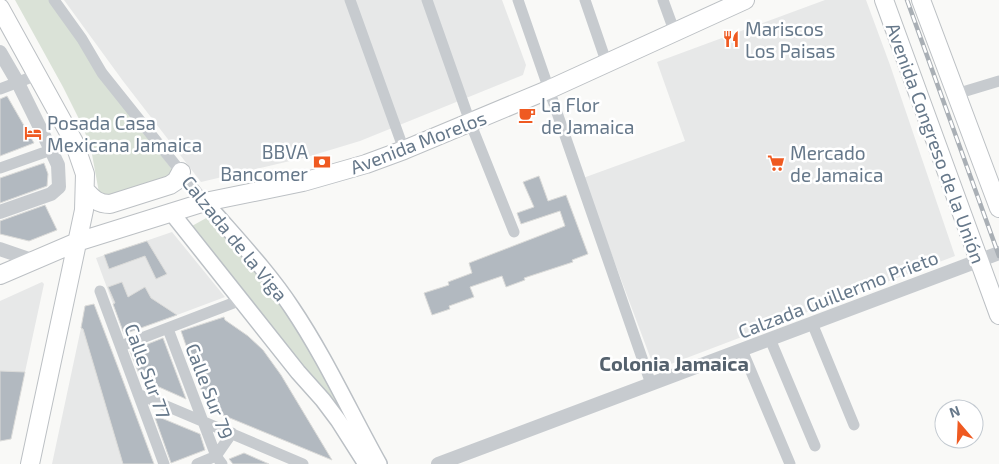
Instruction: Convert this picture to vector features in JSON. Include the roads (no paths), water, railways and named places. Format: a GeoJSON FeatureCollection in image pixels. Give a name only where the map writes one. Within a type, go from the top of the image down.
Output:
{"type":"FeatureCollection","features":[{"type":"Feature","properties":{"kind":"main road","name":"Avenida Morelos"},"geometry":{"type":"LineString","coordinates":[[0,275],[77,242],[171,212],[205,202],[303,182],[366,164],[404,150],[607,64],[744,0]]}},
{"type":"Feature","properties":{"kind":"main road","name":"Avenida Congreso de la Unión"},"geometry":{"type":"LineString","coordinates":[[884,0],[999,315]]}},
{"type":"Feature","properties":{"kind":"main road","name":"Avenida Congreso de la Unión"},"geometry":{"type":"LineString","coordinates":[[921,0],[999,208]]}},
{"type":"Feature","properties":{"kind":"main road"},"geometry":{"type":"LineString","coordinates":[[2,16],[37,74],[74,142],[85,174],[84,210],[30,464]]}},
{"type":"Feature","properties":{"kind":"main road"},"geometry":{"type":"LineString","coordinates":[[85,190],[95,201],[101,204],[110,204],[170,185],[176,181],[181,172]]}},
{"type":"Feature","properties":{"kind":"main road","name":"Calzada de la Viga"},"geometry":{"type":"LineString","coordinates":[[205,202],[273,282],[291,307],[310,337],[379,464]]}},
{"type":"Feature","properties":{"kind":"main road","name":"Calzada de la Viga"},"geometry":{"type":"LineString","coordinates":[[171,212],[298,372],[323,400],[366,464]]}},
{"type":"Feature","properties":{"kind":"main road"},"geometry":{"type":"LineString","coordinates":[[323,400],[335,409],[358,436],[368,443]]}},
{"type":"Feature","properties":{"kind":"street","name":"Calzada de la Viga"},"geometry":{"type":"LineString","coordinates":[[54,0],[82,39],[102,73],[205,202]]}},
{"type":"Feature","properties":{"kind":"street"},"geometry":{"type":"LineString","coordinates":[[350,0],[404,150]]}},
{"type":"Feature","properties":{"kind":"street"},"geometry":{"type":"LineString","coordinates":[[427,0],[470,122],[514,232]]}},
{"type":"Feature","properties":{"kind":"street"},"geometry":{"type":"LineString","coordinates":[[518,0],[651,384]]}},
{"type":"Feature","properties":{"kind":"street"},"geometry":{"type":"LineString","coordinates":[[585,0],[607,64]]}},
{"type":"Feature","properties":{"kind":"street"},"geometry":{"type":"LineString","coordinates":[[663,0],[675,33]]}},
{"type":"Feature","properties":{"kind":"street"},"geometry":{"type":"LineString","coordinates":[[0,52],[18,82],[51,150],[58,165],[59,176],[59,187],[51,194],[0,212]]}},
{"type":"Feature","properties":{"kind":"street"},"geometry":{"type":"LineString","coordinates":[[0,89],[37,74]]}},
{"type":"Feature","properties":{"kind":"street"},"geometry":{"type":"LineString","coordinates":[[956,94],[999,81]]}},
{"type":"Feature","properties":{"kind":"street"},"geometry":{"type":"LineString","coordinates":[[0,168],[51,150]]}},
{"type":"Feature","properties":{"kind":"street"},"geometry":{"type":"LineString","coordinates":[[0,249],[32,260]]}},
{"type":"Feature","properties":{"kind":"street","name":"Calzada Guillermo Prieto"},"geometry":{"type":"LineString","coordinates":[[438,464],[999,253]]}},
{"type":"Feature","properties":{"kind":"street","name":"Calle Sur 77"},"geometry":{"type":"LineString","coordinates":[[100,291],[164,464]]}},
{"type":"Feature","properties":{"kind":"street"},"geometry":{"type":"LineString","coordinates":[[121,346],[241,300]]}},
{"type":"Feature","properties":{"kind":"street"},"geometry":{"type":"LineString","coordinates":[[812,323],[854,424]]}},
{"type":"Feature","properties":{"kind":"street","name":"Calle Sur 79"},"geometry":{"type":"LineString","coordinates":[[168,328],[219,460]]}},
{"type":"Feature","properties":{"kind":"street"},"geometry":{"type":"LineString","coordinates":[[770,339],[815,446]]}},
{"type":"Feature","properties":{"kind":"street"},"geometry":{"type":"LineString","coordinates":[[742,350],[790,464]]}},
{"type":"Feature","properties":{"kind":"street"},"geometry":{"type":"LineString","coordinates":[[138,394],[303,464]]}},
{"type":"Feature","properties":{"kind":"street"},"geometry":{"type":"LineString","coordinates":[[197,464],[219,460],[232,433]]}},
{"type":"Feature","properties":{"kind":"railway"},"geometry":{"type":"LineString","coordinates":[[907,0],[999,256]]}},
{"type":"Feature","properties":{"kind":"place","name":"Mariscos Los Paisas"},"geometry":{"type":"Point","coordinates":[731,39]}},
{"type":"Feature","properties":{"kind":"place","name":"La Flor de Jamaica"},"geometry":{"type":"Point","coordinates":[527,115]}},
{"type":"Feature","properties":{"kind":"place","name":"Posada Casa Mexicana Jamaica"},"geometry":{"type":"Point","coordinates":[33,133]}},
{"type":"Feature","properties":{"kind":"place","name":"BBVA Bancomer"},"geometry":{"type":"Point","coordinates":[322,162]}},
{"type":"Feature","properties":{"kind":"place","name":"Mercado de Jamaica"},"geometry":{"type":"Point","coordinates":[776,163]}},
{"type":"Feature","properties":{"kind":"district","name":"Colonia Jamaica"},"geometry":{"type":"Point","coordinates":[674,363]}}]}
